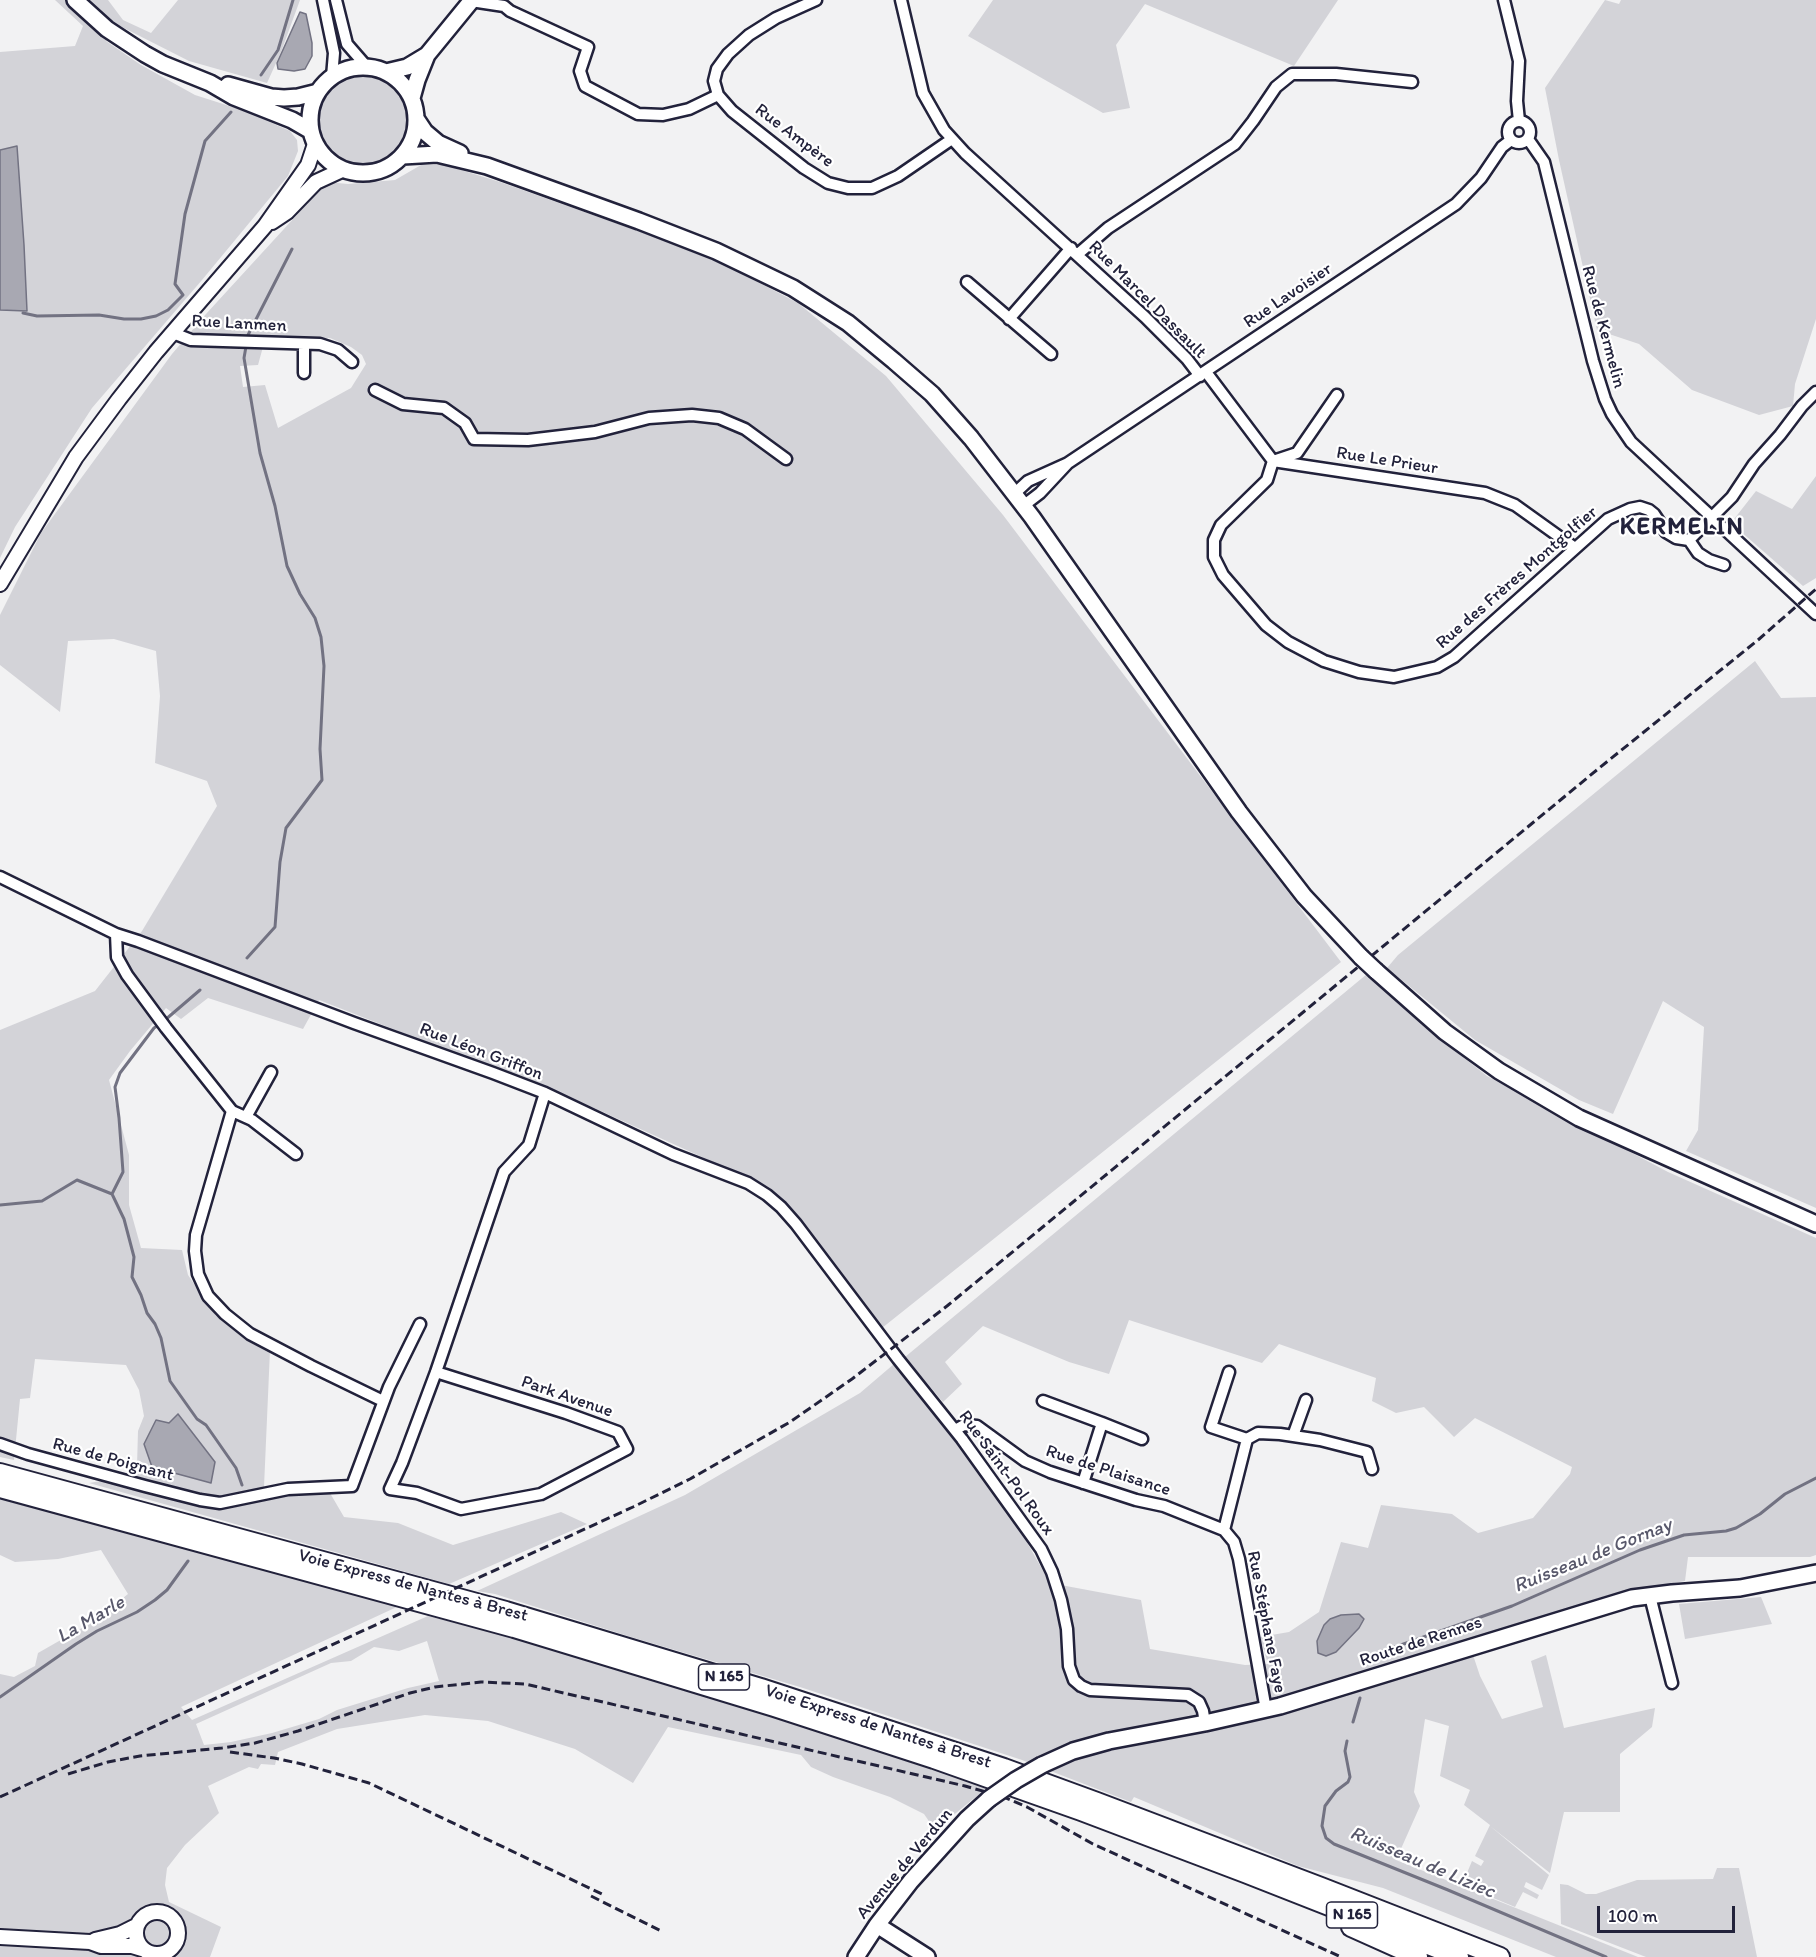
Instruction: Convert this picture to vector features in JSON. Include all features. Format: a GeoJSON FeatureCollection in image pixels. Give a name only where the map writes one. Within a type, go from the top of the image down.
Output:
{"type":"FeatureCollection","features":[{"type":"Feature","properties":{"kind":"highway","name":"Voie Express de Nantes à Brest"},"geometry":{"type":"LineString","coordinates":[[0,1473],[516,1614],[782,1695],[993,1764],[1299,1878],[1500,1957]]}},
{"type":"Feature","properties":{"kind":"highway","name":"Voie Express de Nantes à Brest"},"geometry":{"type":"LineString","coordinates":[[0,1488],[532,1632],[652,1668],[934,1759],[1081,1811],[1245,1872],[1458,1957]]}},
{"type":"Feature","properties":{"kind":"highway"},"geometry":{"type":"LineString","coordinates":[[1245,1872],[1257,1886],[1418,1957]]}},
{"type":"Feature","properties":{"kind":"main road"},"geometry":{"type":"LineString","coordinates":[[75,0],[125,43],[163,64],[292,120],[312,132]]}},
{"type":"Feature","properties":{"kind":"main road"},"geometry":{"type":"LineString","coordinates":[[412,98],[427,55],[471,0]]}},
{"type":"Feature","properties":{"kind":"main road"},"geometry":{"type":"LineString","coordinates":[[386,72],[407,67],[427,55]]}},
{"type":"Feature","properties":{"kind":"main road"},"geometry":{"type":"LineString","coordinates":[[417,120],[411,145],[393,165],[368,174],[355,173],[342,170],[326,159],[312,132],[310,111],[318,92],[332,77],[355,67],[367,67],[386,72],[401,83],[412,98],[417,120],[425,132],[438,143],[487,166],[705,247],[793,288],[848,323],[932,394],[971,438],[1019,500],[1239,812],[1333,929],[1376,971],[1445,1032],[1490,1065],[1579,1118],[1816,1224]]}},
{"type":"Feature","properties":{"kind":"main road"},"geometry":{"type":"LineString","coordinates":[[210,83],[224,84],[271,97],[298,97],[318,92]]}},
{"type":"Feature","properties":{"kind":"main road"},"geometry":{"type":"LineString","coordinates":[[403,156],[437,154],[487,166]]}},
{"type":"Feature","properties":{"kind":"main road","name":"Route de Rennes"},"geometry":{"type":"LineString","coordinates":[[1042,1765],[1073,1751],[1109,1742],[1266,1710],[1632,1598],[1740,1588],[1816,1573]]}},
{"type":"Feature","properties":{"kind":"main road","name":"Avenue de Verdun"},"geometry":{"type":"LineString","coordinates":[[856,1957],[911,1881],[950,1837],[988,1799],[1042,1765]]}},
{"type":"Feature","properties":{"kind":"main road"},"geometry":{"type":"LineString","coordinates":[[877,1925],[927,1957]]}},
{"type":"Feature","properties":{"kind":"street"},"geometry":{"type":"LineString","coordinates":[[323,0],[334,53],[332,77]]}},
{"type":"Feature","properties":{"kind":"street"},"geometry":{"type":"LineString","coordinates":[[336,0],[347,44],[367,67]]}},
{"type":"Feature","properties":{"kind":"street"},"geometry":{"type":"LineString","coordinates":[[471,0],[504,6],[510,11],[588,47],[580,71],[585,86],[638,114],[663,115],[689,109],[718,95],[714,81],[717,69],[728,54],[748,35],[776,18],[816,0]]}},
{"type":"Feature","properties":{"kind":"street","name":"Rue Marcel Dassault"},"geometry":{"type":"LineString","coordinates":[[901,0],[923,93],[944,130],[965,153],[1074,251],[1203,374]]}},
{"type":"Feature","properties":{"kind":"street"},"geometry":{"type":"LineString","coordinates":[[1504,0],[1519,61],[1517,101],[1519,121]]}},
{"type":"Feature","properties":{"kind":"street"},"geometry":{"type":"LineString","coordinates":[[1074,251],[1235,144],[1276,87],[1292,75],[1336,74],[1412,82]]}},
{"type":"Feature","properties":{"kind":"street","name":"Rue Ampère"},"geometry":{"type":"LineString","coordinates":[[718,95],[732,111],[804,168],[828,183],[848,188],[872,188],[898,176],[952,139]]}},
{"type":"Feature","properties":{"kind":"street"},"geometry":{"type":"LineString","coordinates":[[1519,121],[1528,126],[1530,134],[1528,139],[1518,143],[1511,140],[1508,132],[1513,123],[1519,121]]}},
{"type":"Feature","properties":{"kind":"street"},"geometry":{"type":"LineString","coordinates":[[0,584],[76,457],[119,399],[173,333],[265,226],[308,165],[312,132]]}},
{"type":"Feature","properties":{"kind":"street","name":"Rue de Kermelin"},"geometry":{"type":"LineString","coordinates":[[1528,139],[1544,162],[1593,361],[1612,414],[1631,442],[1814,612]]}},
{"type":"Feature","properties":{"kind":"street","name":"Rue Lavoisier"},"geometry":{"type":"LineString","coordinates":[[1019,500],[1028,481],[1068,463],[1456,204],[1481,178],[1502,147],[1511,140]]}},
{"type":"Feature","properties":{"kind":"street"},"geometry":{"type":"LineString","coordinates":[[265,226],[287,212],[316,182],[342,170]]}},
{"type":"Feature","properties":{"kind":"street","name":"Rue Marcel Dassault"},"geometry":{"type":"LineString","coordinates":[[1009,319],[1074,251]]}},
{"type":"Feature","properties":{"kind":"street"},"geometry":{"type":"LineString","coordinates":[[967,282],[1052,354]]}},
{"type":"Feature","properties":{"kind":"street","name":"Rue Lanmen"},"geometry":{"type":"LineString","coordinates":[[173,333],[191,340],[320,344],[338,350],[352,362]]}},
{"type":"Feature","properties":{"kind":"street","name":"Rue Lanmen"},"geometry":{"type":"LineString","coordinates":[[304,344],[304,373]]}},
{"type":"Feature","properties":{"kind":"street"},"geometry":{"type":"LineString","coordinates":[[1203,374],[1274,461],[1298,453],[1337,395]]}},
{"type":"Feature","properties":{"kind":"street"},"geometry":{"type":"LineString","coordinates":[[375,390],[403,405],[444,408],[465,423],[474,439],[528,440],[595,432],[649,418],[692,415],[719,418],[746,429],[786,459]]}},
{"type":"Feature","properties":{"kind":"street"},"geometry":{"type":"LineString","coordinates":[[1724,565],[1698,553],[1689,540],[1732,497],[1754,464],[1816,392]]}},
{"type":"Feature","properties":{"kind":"street","name":"Rue des Frères Montgolfier"},"geometry":{"type":"LineString","coordinates":[[1274,461],[1267,480],[1221,525],[1214,540],[1214,557],[1223,575],[1266,625],[1288,642],[1324,661],[1359,672],[1394,677],[1437,667],[1454,657],[1608,519],[1630,509],[1640,507],[1649,510],[1666,532],[1676,538],[1689,540]]}},
{"type":"Feature","properties":{"kind":"street","name":"Rue Le Prieur"},"geometry":{"type":"LineString","coordinates":[[1274,461],[1485,493],[1515,505],[1575,548]]}},
{"type":"Feature","properties":{"kind":"street","name":"Rue Lavoisier"},"geometry":{"type":"LineString","coordinates":[[1019,500],[1040,493],[1068,463]]}},
{"type":"Feature","properties":{"kind":"street","name":"Rue Léon Griffon"},"geometry":{"type":"LineString","coordinates":[[0,877],[116,934],[545,1093],[672,1154],[748,1183],[767,1195],[796,1224],[898,1359]]}},
{"type":"Feature","properties":{"kind":"street"},"geometry":{"type":"LineString","coordinates":[[116,934],[117,957],[127,975],[232,1111],[246,1117],[296,1154]]}},
{"type":"Feature","properties":{"kind":"street"},"geometry":{"type":"LineString","coordinates":[[246,1117],[271,1072]]}},
{"type":"Feature","properties":{"kind":"street"},"geometry":{"type":"LineString","coordinates":[[436,1372],[504,1172],[529,1145],[545,1093]]}},
{"type":"Feature","properties":{"kind":"street"},"geometry":{"type":"LineString","coordinates":[[232,1111],[196,1235],[195,1251],[198,1274],[208,1296],[225,1314],[250,1334],[383,1401],[420,1324]]}},
{"type":"Feature","properties":{"kind":"street","name":"Rue Saint-Pol Roux"},"geometry":{"type":"LineString","coordinates":[[898,1359],[955,1430],[1041,1548],[1061,1600],[1067,1629],[1069,1666],[1074,1680],[1090,1690],[1188,1695],[1199,1702],[1205,1723]]}},
{"type":"Feature","properties":{"kind":"street","name":"Park Avenue"},"geometry":{"type":"LineString","coordinates":[[436,1372],[618,1432],[627,1449],[541,1494],[461,1509],[417,1493],[390,1489],[436,1372]]}},
{"type":"Feature","properties":{"kind":"street"},"geometry":{"type":"LineString","coordinates":[[1228,1372],[1211,1427],[1247,1439],[1258,1433],[1320,1440],[1366,1452],[1372,1469]]}},
{"type":"Feature","properties":{"kind":"street"},"geometry":{"type":"LineString","coordinates":[[1293,1436],[1306,1400]]}},
{"type":"Feature","properties":{"kind":"street","name":"Rue de Poignant"},"geometry":{"type":"LineString","coordinates":[[0,1444],[28,1454],[145,1486],[220,1503],[288,1489],[352,1486],[383,1401]]}},
{"type":"Feature","properties":{"kind":"street"},"geometry":{"type":"LineString","coordinates":[[1043,1401],[1142,1439]]}},
{"type":"Feature","properties":{"kind":"street"},"geometry":{"type":"LineString","coordinates":[[1083,1483],[1102,1423]]}},
{"type":"Feature","properties":{"kind":"street","name":"Rue de Plaisance"},"geometry":{"type":"LineString","coordinates":[[955,1430],[964,1425],[977,1426],[1025,1461],[1083,1483],[1136,1500],[1164,1506],[1224,1530]]}},
{"type":"Feature","properties":{"kind":"street"},"geometry":{"type":"LineString","coordinates":[[1224,1530],[1247,1439]]}},
{"type":"Feature","properties":{"kind":"street","name":"Rue Stéphane Faye"},"geometry":{"type":"LineString","coordinates":[[1224,1530],[1234,1542],[1239,1559],[1266,1710]]}},
{"type":"Feature","properties":{"kind":"street"},"geometry":{"type":"LineString","coordinates":[[1650,1596],[1672,1683]]}},
{"type":"Feature","properties":{"kind":"street"},"geometry":{"type":"LineString","coordinates":[[0,1937],[90,1942],[101,1946],[132,1946],[146,1953],[159,1955],[168,1954],[176,1943],[178,1927],[173,1919],[158,1911],[149,1913],[141,1918],[136,1926],[120,1934],[90,1942]]}},
{"type":"Feature","properties":{"kind":"street"},"geometry":{"type":"LineString","coordinates":[[136,1926],[136,1938],[146,1953]]}},
{"type":"Feature","properties":{"kind":"shaded area"},"geometry":{"type":"Polygon","coordinates":[[[55,0],[108,0],[123,20],[151,33],[178,0],[300,0],[267,83],[189,61],[118,25],[106,41],[141,65],[195,95],[245,111],[290,131],[297,140],[298,151],[288,176],[92,408],[15,527],[0,558],[0,310],[27,310],[17,147],[0,150],[0,52],[75,46],[83,26],[55,0]]]}},
{"type":"Feature","properties":{"kind":"shaded area"},"geometry":{"type":"Polygon","coordinates":[[[993,0],[1338,0],[1294,66],[1145,4],[1116,45],[1130,108],[1103,113],[968,36],[993,0]]]}},
{"type":"Feature","properties":{"kind":"shaded area"},"geometry":{"type":"Polygon","coordinates":[[[1605,0],[1619,4],[1621,0],[1816,0],[1816,319],[1795,384],[1793,406],[1759,415],[1692,390],[1639,344],[1597,330],[1545,88],[1605,0]]]}},
{"type":"Feature","properties":{"kind":"shaded area"},"geometry":{"type":"Polygon","coordinates":[[[300,12],[306,14],[312,43],[312,56],[305,69],[294,71],[278,69],[277,63],[300,12]]]}},
{"type":"Feature","properties":{"kind":"shaded area"},"geometry":{"type":"Polygon","coordinates":[[[363,76],[381,79],[396,90],[407,105],[410,123],[407,141],[396,156],[381,167],[363,170],[345,167],[330,156],[319,141],[316,123],[319,105],[330,90],[345,79],[363,76]]]}},
{"type":"Feature","properties":{"kind":"shaded area"},"geometry":{"type":"Polygon","coordinates":[[[17,146],[27,311],[0,310],[0,150],[17,146]]]}},
{"type":"Feature","properties":{"kind":"shaded area"},"geometry":{"type":"Polygon","coordinates":[[[421,165],[445,165],[652,236],[727,266],[798,303],[886,376],[1003,515],[1341,962],[882,1328],[768,1187],[594,1108],[319,1000],[303,1029],[208,998],[181,1019],[166,1008],[109,1080],[129,1155],[129,1205],[141,1248],[182,1250],[188,1275],[216,1316],[270,1350],[264,1487],[323,1481],[344,1517],[398,1523],[453,1545],[561,1512],[587,1524],[449,1584],[89,1483],[131,1476],[137,1466],[138,1431],[144,1416],[139,1390],[126,1365],[35,1359],[30,1398],[20,1399],[14,1460],[0,1457],[0,1030],[95,991],[142,931],[217,806],[207,781],[155,763],[160,696],[156,651],[114,639],[68,641],[60,712],[0,665],[0,615],[41,533],[172,354],[206,314],[327,182],[348,184],[395,180],[421,165]],[[266,336],[258,365],[240,366],[243,387],[265,385],[278,428],[351,388],[366,364],[362,355],[351,347],[330,338],[266,336]],[[179,1415],[169,1423],[156,1421],[211,1482],[215,1462],[179,1415]]]}},
{"type":"Feature","properties":{"kind":"shaded area"},"geometry":{"type":"Polygon","coordinates":[[[1816,476],[1816,578],[1803,586],[1731,523],[1756,491],[1792,509],[1816,476]]]}},
{"type":"Feature","properties":{"kind":"shaded area"},"geometry":{"type":"Polygon","coordinates":[[[1755,661],[1781,698],[1816,697],[1816,1208],[1686,1151],[1698,1130],[1704,1027],[1663,1001],[1613,1114],[1579,1100],[1475,1040],[1387,968],[1398,955],[1755,661]]]}},
{"type":"Feature","properties":{"kind":"shaded area"},"geometry":{"type":"Polygon","coordinates":[[[1367,974],[1435,1035],[1487,1076],[1668,1172],[1816,1238],[1816,1555],[1810,1557],[1688,1557],[1685,1581],[1612,1594],[1468,1640],[1480,1676],[1502,1719],[1543,1707],[1531,1661],[1546,1655],[1564,1728],[1655,1708],[1652,1727],[1620,1754],[1620,1812],[1564,1812],[1550,1873],[1490,1826],[1549,1875],[1542,1890],[1526,1882],[1524,1887],[1539,1895],[1537,1899],[1523,1892],[1515,1907],[1462,1885],[1472,1861],[1481,1866],[1484,1861],[1475,1856],[1490,1825],[1464,1805],[1470,1790],[1440,1776],[1449,1726],[1425,1719],[1414,1792],[1420,1806],[1396,1860],[1638,1957],[1556,1957],[1383,1888],[1298,1866],[1134,1797],[1131,1802],[1022,1760],[800,1687],[495,1594],[477,1591],[685,1495],[860,1393],[894,1364],[971,1459],[1020,1530],[1050,1583],[1141,1600],[1150,1649],[1245,1665],[1268,1664],[1260,1637],[1289,1632],[1319,1612],[1341,1542],[1368,1548],[1381,1505],[1452,1514],[1478,1533],[1533,1518],[1570,1474],[1572,1467],[1475,1418],[1454,1437],[1424,1407],[1396,1413],[1372,1401],[1376,1378],[1279,1344],[1262,1363],[1129,1320],[1109,1374],[1069,1362],[983,1326],[945,1362],[962,1384],[943,1402],[905,1357],[1367,974]],[[1359,1628],[1318,1653],[1327,1656],[1336,1652],[1359,1628]]]}},
{"type":"Feature","properties":{"kind":"shaded area"},"geometry":{"type":"Polygon","coordinates":[[[178,1414],[215,1462],[211,1483],[152,1467],[144,1444],[156,1420],[169,1423],[178,1414]]]}},
{"type":"Feature","properties":{"kind":"shaded area"},"geometry":{"type":"Polygon","coordinates":[[[0,1495],[399,1606],[181,1707],[192,1720],[428,1616],[538,1644],[726,1700],[988,1787],[935,1830],[924,1814],[890,1797],[811,1767],[801,1755],[668,1727],[633,1783],[575,1749],[488,1721],[425,1715],[337,1729],[278,1752],[275,1765],[261,1764],[258,1769],[249,1767],[208,1786],[219,1813],[185,1845],[167,1868],[165,1885],[169,1902],[221,1927],[210,1957],[0,1957],[0,1674],[14,1677],[35,1666],[38,1653],[94,1621],[128,1594],[101,1550],[58,1559],[15,1562],[0,1555],[0,1495]],[[427,1641],[399,1651],[374,1647],[351,1661],[331,1663],[196,1724],[204,1745],[231,1742],[272,1733],[319,1719],[337,1710],[439,1681],[427,1641]]]}},
{"type":"Feature","properties":{"kind":"shaded area"},"geometry":{"type":"Polygon","coordinates":[[[1761,1597],[1772,1624],[1685,1639],[1679,1604],[1761,1597]]]}},
{"type":"Feature","properties":{"kind":"shaded area"},"geometry":{"type":"Polygon","coordinates":[[[1359,1614],[1364,1619],[1359,1628],[1336,1652],[1326,1656],[1318,1653],[1317,1641],[1324,1625],[1330,1619],[1341,1615],[1359,1614]]]}},
{"type":"Feature","properties":{"kind":"shaded area"},"geometry":{"type":"Polygon","coordinates":[[[1717,1868],[1739,1868],[1757,1957],[1646,1957],[1561,1924],[1560,1884],[1568,1885],[1586,1894],[1596,1894],[1637,1880],[1713,1879],[1717,1868]]]}},
{"type":"Feature","properties":{"kind":"waterway"},"geometry":{"type":"LineString","coordinates":[[261,75],[278,50],[293,0]]}},
{"type":"Feature","properties":{"kind":"waterway"},"geometry":{"type":"LineString","coordinates":[[23,313],[37,316],[99,315],[141,319],[156,316],[168,310],[183,295],[175,284],[185,214],[205,141],[231,112]]}},
{"type":"Feature","properties":{"kind":"waterway"},"geometry":{"type":"LineString","coordinates":[[247,958],[275,927],[280,862],[286,828],[322,780],[320,749],[324,666],[321,637],[315,618],[300,594],[287,566],[275,506],[260,453],[244,358],[248,335],[292,249]]}},
{"type":"Feature","properties":{"kind":"waterway"},"geometry":{"type":"LineString","coordinates":[[165,1020],[200,990]]}},
{"type":"Feature","properties":{"kind":"waterway"},"geometry":{"type":"LineString","coordinates":[[112,1194],[123,1172],[115,1087],[120,1073],[154,1028],[160,1024]]}},
{"type":"Feature","properties":{"kind":"waterway"},"geometry":{"type":"LineString","coordinates":[[0,1205],[42,1201],[77,1180],[112,1194],[124,1219],[134,1257],[132,1277],[147,1313],[161,1338],[170,1381],[197,1419],[206,1425],[236,1468],[242,1485]]}},
{"type":"Feature","properties":{"kind":"waterway","name":"Ruisseau de Gornay"},"geometry":{"type":"LineString","coordinates":[[1375,1654],[1512,1606],[1640,1550],[1684,1535],[1736,1528],[1760,1514],[1785,1494],[1816,1478]]}},
{"type":"Feature","properties":{"kind":"waterway","name":"La Marle"},"geometry":{"type":"LineString","coordinates":[[0,1697],[76,1644],[155,1600],[167,1590],[188,1561]]}},
{"type":"Feature","properties":{"kind":"waterway","name":"Ruisseau de Liziec"},"geometry":{"type":"LineString","coordinates":[[1353,1722],[1360,1698]]}},
{"type":"Feature","properties":{"kind":"waterway","name":"Ruisseau de Liziec"},"geometry":{"type":"LineString","coordinates":[[1347,1741],[1345,1751],[1350,1777],[1325,1806],[1322,1826],[1326,1838],[1334,1844],[1606,1957]]}},
{"type":"Feature","properties":{"kind":"railway"},"geometry":{"type":"LineString","coordinates":[[0,1797],[633,1507],[690,1479],[790,1422],[852,1379],[947,1306],[1598,769],[1758,640],[1816,589]]}},
{"type":"Feature","properties":{"kind":"railway"},"geometry":{"type":"LineString","coordinates":[[68,1774],[108,1762],[140,1756],[255,1743],[435,1687],[481,1682],[525,1684],[1004,1797],[1027,1807],[1093,1844],[1341,1957]]}},
{"type":"Feature","properties":{"kind":"railway"},"geometry":{"type":"LineString","coordinates":[[230,1752],[302,1764],[369,1783],[604,1895]]}},
{"type":"Feature","properties":{"kind":"railway"},"geometry":{"type":"LineString","coordinates":[[591,1896],[663,1932]]}},
{"type":"Feature","properties":{"kind":"district","name":"KERMELIN"},"geometry":{"type":"Point","coordinates":[1682,528]}}]}
